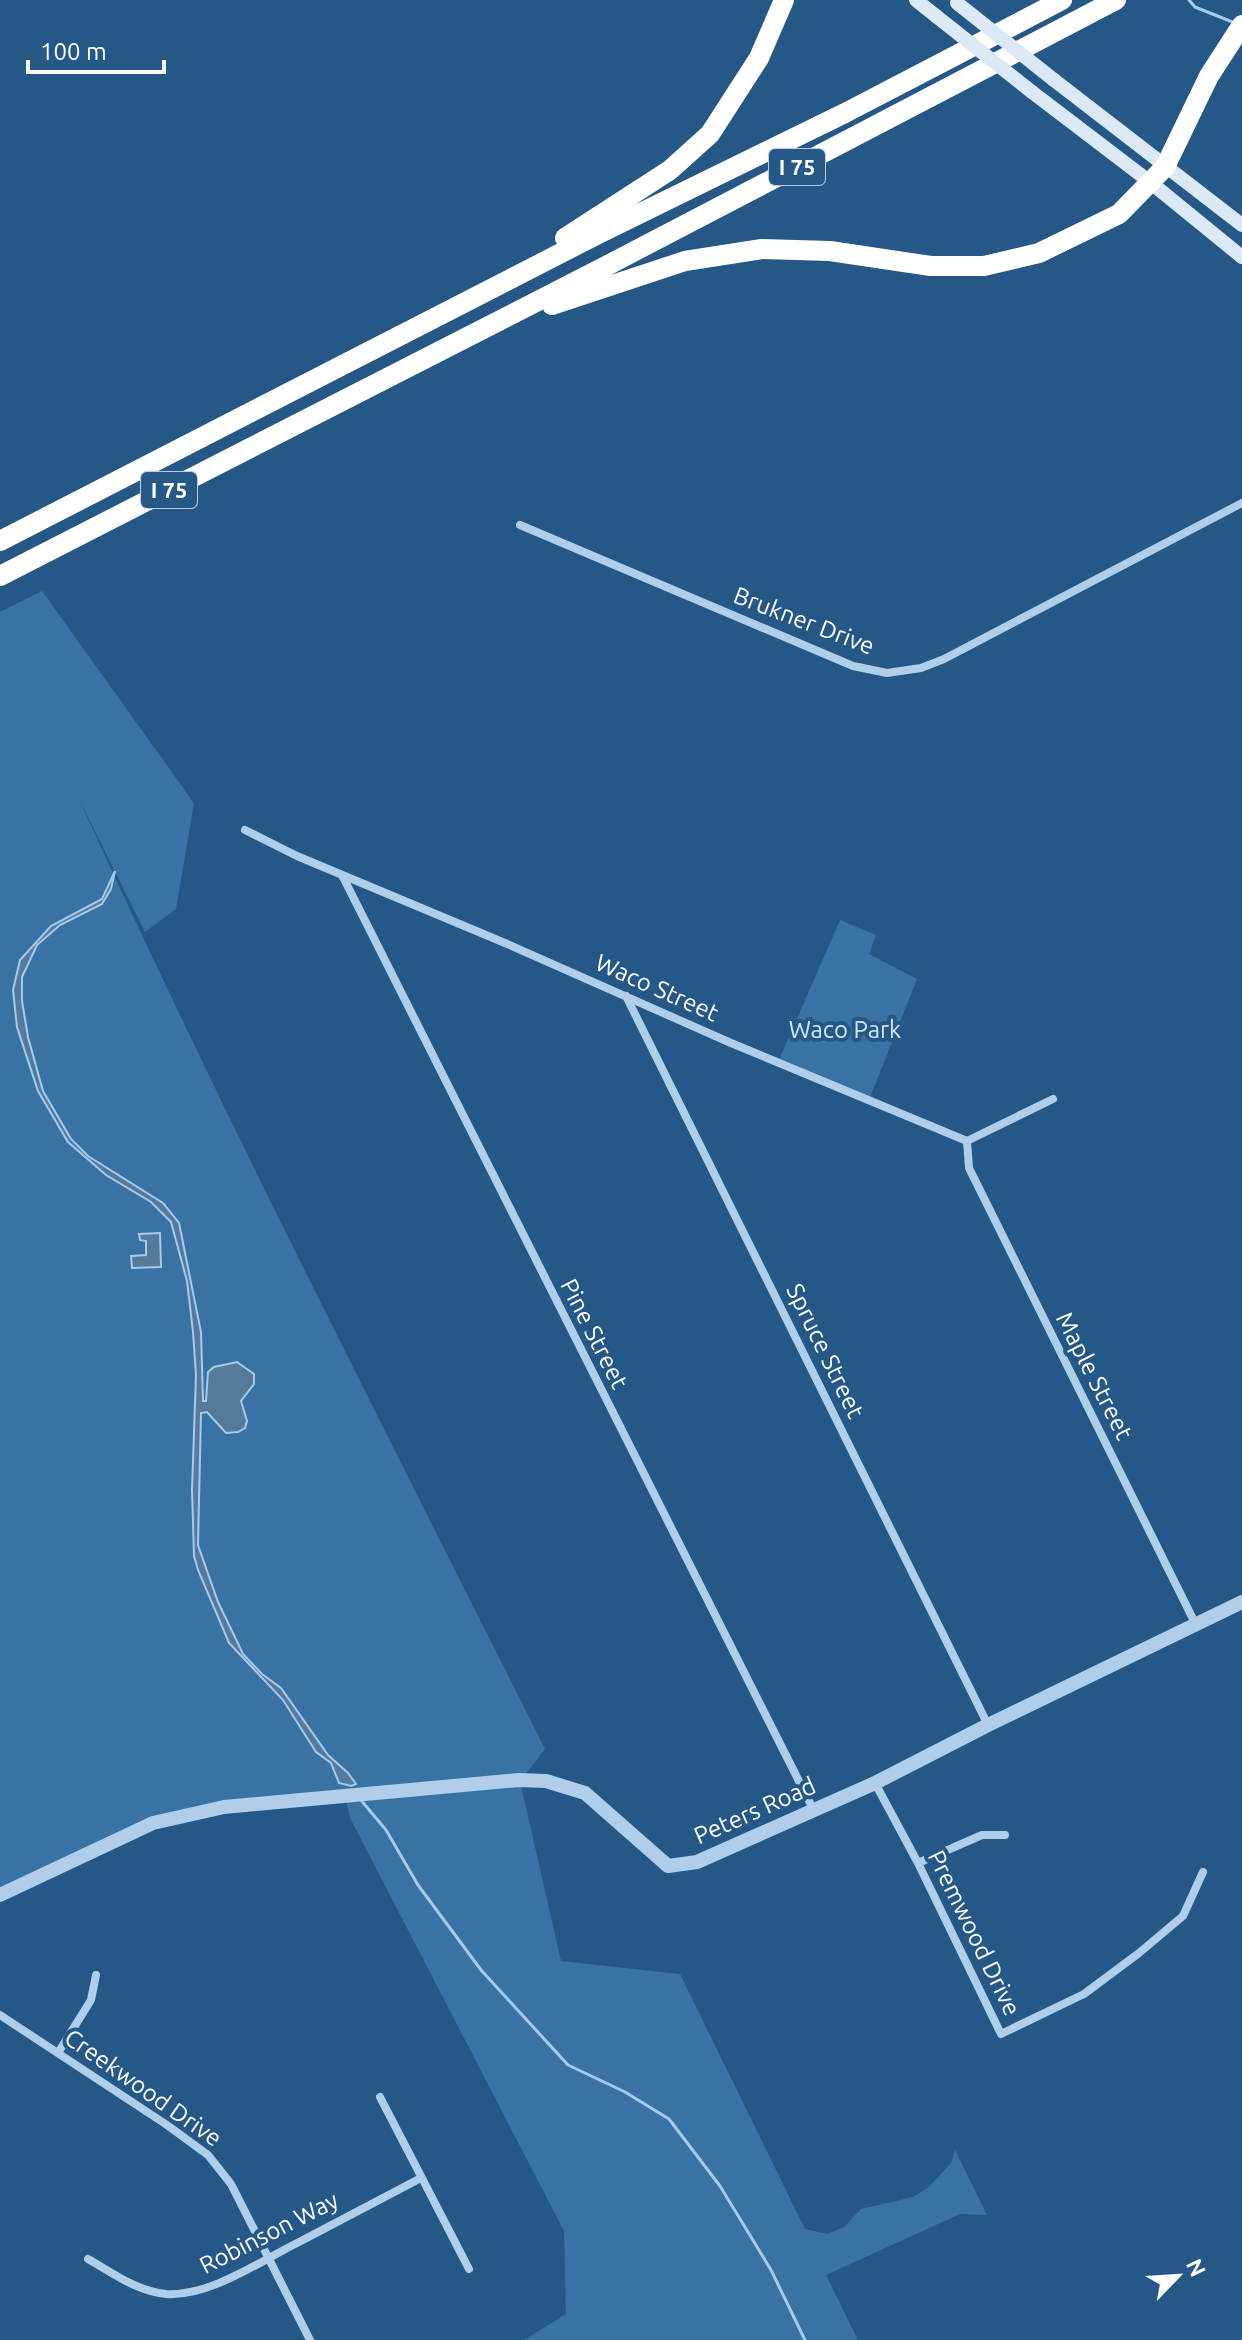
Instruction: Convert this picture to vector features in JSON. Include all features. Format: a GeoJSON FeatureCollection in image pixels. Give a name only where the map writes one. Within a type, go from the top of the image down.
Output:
{"type":"FeatureCollection","features":[{"type":"Feature","properties":{"kind":"highway"},"geometry":{"type":"LineString","coordinates":[[462,304],[670,170],[710,134],[759,58],[784,0]]}},
{"type":"Feature","properties":{"kind":"highway","name":"I 75"},"geometry":{"type":"LineString","coordinates":[[0,541],[1062,0]]}},
{"type":"Feature","properties":{"kind":"highway","name":"I 75"},"geometry":{"type":"LineString","coordinates":[[0,576],[1116,0]]}},
{"type":"Feature","properties":{"kind":"highway"},"geometry":{"type":"LineString","coordinates":[[476,333],[685,261],[762,249],[830,251],[931,266],[984,266],[1039,253],[1119,214],[1165,167],[1209,76],[1236,33]]}},
{"type":"Feature","properties":{"kind":"main road"},"geometry":{"type":"LineString","coordinates":[[916,0],[1242,257]]}},
{"type":"Feature","properties":{"kind":"main road"},"geometry":{"type":"LineString","coordinates":[[955,1],[1242,225]]}},
{"type":"Feature","properties":{"kind":"street","name":"Brukner Drive"},"geometry":{"type":"LineString","coordinates":[[520,525],[853,666],[887,673],[921,668],[971,647],[1242,503]]}},
{"type":"Feature","properties":{"kind":"street","name":"Waco Street"},"geometry":{"type":"LineString","coordinates":[[245,830],[342,875],[967,1141]]}},
{"type":"Feature","properties":{"kind":"street","name":"Pine Street"},"geometry":{"type":"LineString","coordinates":[[342,875],[382,960],[813,1809]]}},
{"type":"Feature","properties":{"kind":"street","name":"Spruce Street"},"geometry":{"type":"LineString","coordinates":[[626,996],[988,1725]]}},
{"type":"Feature","properties":{"kind":"street"},"geometry":{"type":"LineString","coordinates":[[967,1141],[1053,1099]]}},
{"type":"Feature","properties":{"kind":"street","name":"Maple Street"},"geometry":{"type":"LineString","coordinates":[[967,1141],[969,1168],[1196,1625]]}},
{"type":"Feature","properties":{"kind":"street","name":"Peters Road"},"geometry":{"type":"LineString","coordinates":[[0,1895],[153,1823],[224,1807],[519,1780],[567,1786],[596,1801],[668,1866],[697,1862],[875,1783],[1242,1602]]}},
{"type":"Feature","properties":{"kind":"street","name":"Premwood Drive"},"geometry":{"type":"LineString","coordinates":[[875,1783],[918,1863],[1001,2034],[1084,1994],[1139,1953],[1183,1916],[1203,1872]]}},
{"type":"Feature","properties":{"kind":"street"},"geometry":{"type":"LineString","coordinates":[[918,1863],[982,1835],[1005,1835]]}},
{"type":"Feature","properties":{"kind":"street"},"geometry":{"type":"LineString","coordinates":[[58,2053],[91,2000],[96,1975]]}},
{"type":"Feature","properties":{"kind":"street","name":"Creekwood Drive"},"geometry":{"type":"LineString","coordinates":[[0,2015],[208,2155],[231,2184],[310,2340]]}},
{"type":"Feature","properties":{"kind":"street"},"geometry":{"type":"LineString","coordinates":[[380,2097],[469,2269]]}},
{"type":"Feature","properties":{"kind":"street","name":"Robinson Way"},"geometry":{"type":"LineString","coordinates":[[88,2259],[149,2292],[183,2294],[207,2288],[421,2178]]}},
{"type":"Feature","properties":{"kind":"green space"},"geometry":{"type":"Polygon","coordinates":[[[42,591],[194,803],[176,909],[145,932],[79,799],[249,1158],[545,1749],[520,1781],[561,1961],[680,1974],[805,2229],[827,2234],[844,2227],[861,2209],[913,2197],[929,2187],[951,2163],[955,2150],[987,2215],[960,2214],[826,2275],[858,2340],[524,2340],[566,2314],[564,2231],[350,1818],[345,1796],[153,1823],[0,1895],[0,612],[42,591]]]}},
{"type":"Feature","properties":{"kind":"green space","name":"Waco Park"},"geometry":{"type":"Polygon","coordinates":[[[840,920],[876,935],[869,954],[917,979],[869,1100],[778,1062],[840,920]]]}},
{"type":"Feature","properties":{"kind":"shaded area"},"geometry":{"type":"Polygon","coordinates":[[[115,871],[111,889],[102,904],[60,925],[37,945],[22,977],[28,1037],[43,1091],[71,1139],[88,1156],[163,1203],[179,1223],[201,1332],[203,1401],[206,1401],[208,1372],[214,1367],[237,1362],[254,1374],[254,1384],[241,1401],[247,1421],[245,1428],[226,1433],[207,1412],[201,1413],[198,1545],[218,1602],[243,1654],[281,1688],[328,1755],[356,1784],[351,1786],[339,1783],[331,1763],[316,1752],[283,1700],[229,1643],[198,1570],[194,1556],[192,1490],[196,1375],[193,1332],[187,1281],[171,1222],[151,1202],[106,1175],[68,1142],[38,1091],[17,1027],[13,990],[20,960],[51,926],[102,899],[115,871]]]}},
{"type":"Feature","properties":{"kind":"shaded area"},"geometry":{"type":"Polygon","coordinates":[[[160,1233],[161,1267],[132,1268],[131,1256],[146,1255],[146,1241],[140,1240],[139,1234],[160,1233]]]}},
{"type":"Feature","properties":{"kind":"waterway"},"geometry":{"type":"LineString","coordinates":[[1189,0],[1195,7],[1235,23]]}},
{"type":"Feature","properties":{"kind":"waterway"},"geometry":{"type":"LineString","coordinates":[[360,1799],[386,1830],[418,1885],[481,1970],[568,2065],[625,2092],[669,2119],[720,2186],[771,2270],[805,2340]]}}]}
